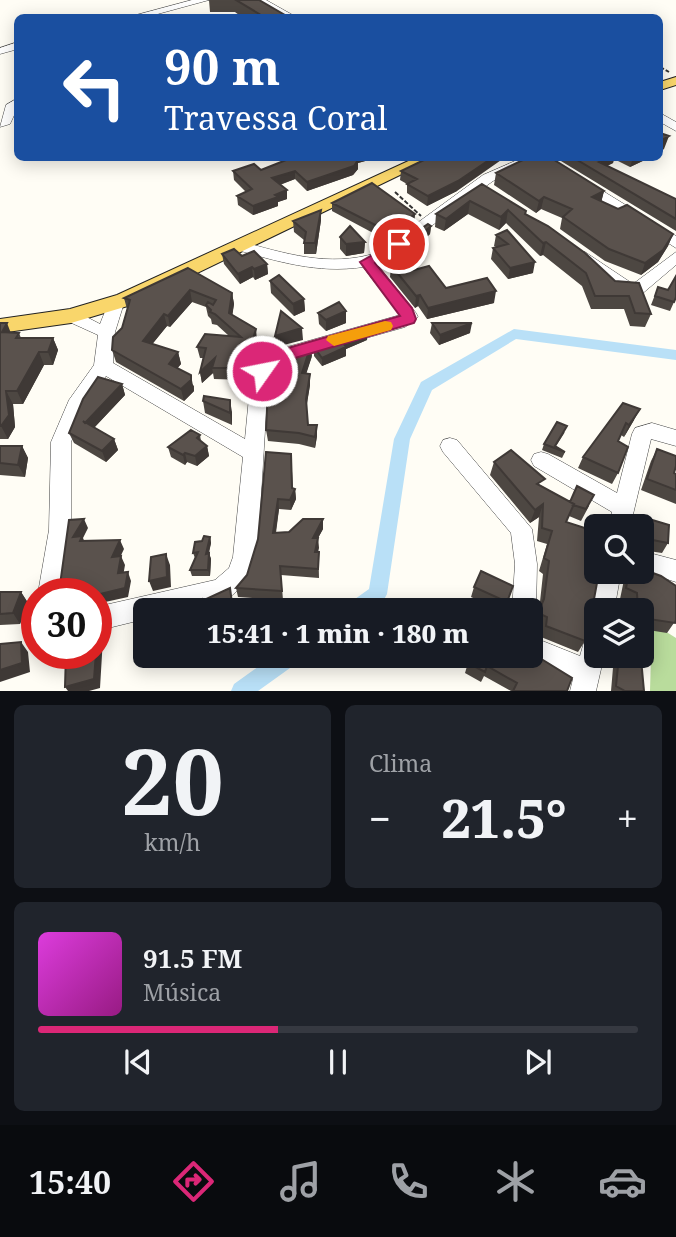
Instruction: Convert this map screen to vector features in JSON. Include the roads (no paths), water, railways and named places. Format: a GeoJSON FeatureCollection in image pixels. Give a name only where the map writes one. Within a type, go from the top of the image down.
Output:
{"type":"FeatureCollection","features":[{"type":"Feature","properties":{"kind":"main road"},"geometry":{"type":"LineString","coordinates":[[0,313],[61,306],[95,297],[398,161]]}},
{"type":"Feature","properties":{"kind":"main road"},"geometry":{"type":"LineString","coordinates":[[0,326],[71,316],[116,303],[421,161]]}},
{"type":"Feature","properties":{"kind":"street"},"geometry":{"type":"LineString","coordinates":[[146,14],[204,0]]}},
{"type":"Feature","properties":{"kind":"street"},"geometry":{"type":"LineString","coordinates":[[259,0],[286,14]]}},
{"type":"Feature","properties":{"kind":"street"},"geometry":{"type":"LineString","coordinates":[[2,124],[14,104]]}},
{"type":"Feature","properties":{"kind":"street"},"geometry":{"type":"LineString","coordinates":[[239,246],[325,266],[342,267],[367,262],[381,256],[482,190],[500,171],[525,161]]}},
{"type":"Feature","properties":{"kind":"street"},"geometry":{"type":"LineString","coordinates":[[578,179],[676,243]]}},
{"type":"Feature","properties":{"kind":"street"},"geometry":{"type":"LineString","coordinates":[[568,245],[629,289],[637,289],[676,257]]}},
{"type":"Feature","properties":{"kind":"street"},"geometry":{"type":"LineString","coordinates":[[112,615],[208,594],[231,584],[244,557],[260,381],[265,365],[279,356],[410,317],[367,262]]}},
{"type":"Feature","properties":{"kind":"street"},"geometry":{"type":"LineString","coordinates":[[52,578],[60,530],[61,442],[76,405],[103,366],[107,345],[106,332],[116,303]]}},
{"type":"Feature","properties":{"kind":"street"},"geometry":{"type":"LineString","coordinates":[[71,316],[106,332]]}},
{"type":"Feature","properties":{"kind":"street"},"geometry":{"type":"LineString","coordinates":[[103,366],[253,453]]}},
{"type":"Feature","properties":{"kind":"street"},"geometry":{"type":"LineString","coordinates":[[622,514],[641,438],[647,431],[676,438]]}},
{"type":"Feature","properties":{"kind":"street"},"geometry":{"type":"LineString","coordinates":[[450,446],[515,519],[520,529],[526,564],[525,598]]}},
{"type":"Feature","properties":{"kind":"street"},"geometry":{"type":"LineString","coordinates":[[541,460],[617,514]]}},
{"type":"Feature","properties":{"kind":"street"},"geometry":{"type":"LineString","coordinates":[[654,565],[676,571]]}},
{"type":"Feature","properties":{"kind":"street"},"geometry":{"type":"LineString","coordinates":[[543,656],[585,681]]}},
{"type":"Feature","properties":{"kind":"waterway"},"geometry":{"type":"LineString","coordinates":[[373,598],[378,594],[402,439],[426,386],[514,334],[676,355]]}},
{"type":"Feature","properties":{"kind":"waterway"},"geometry":{"type":"LineString","coordinates":[[241,691],[273,668]]}}]}
